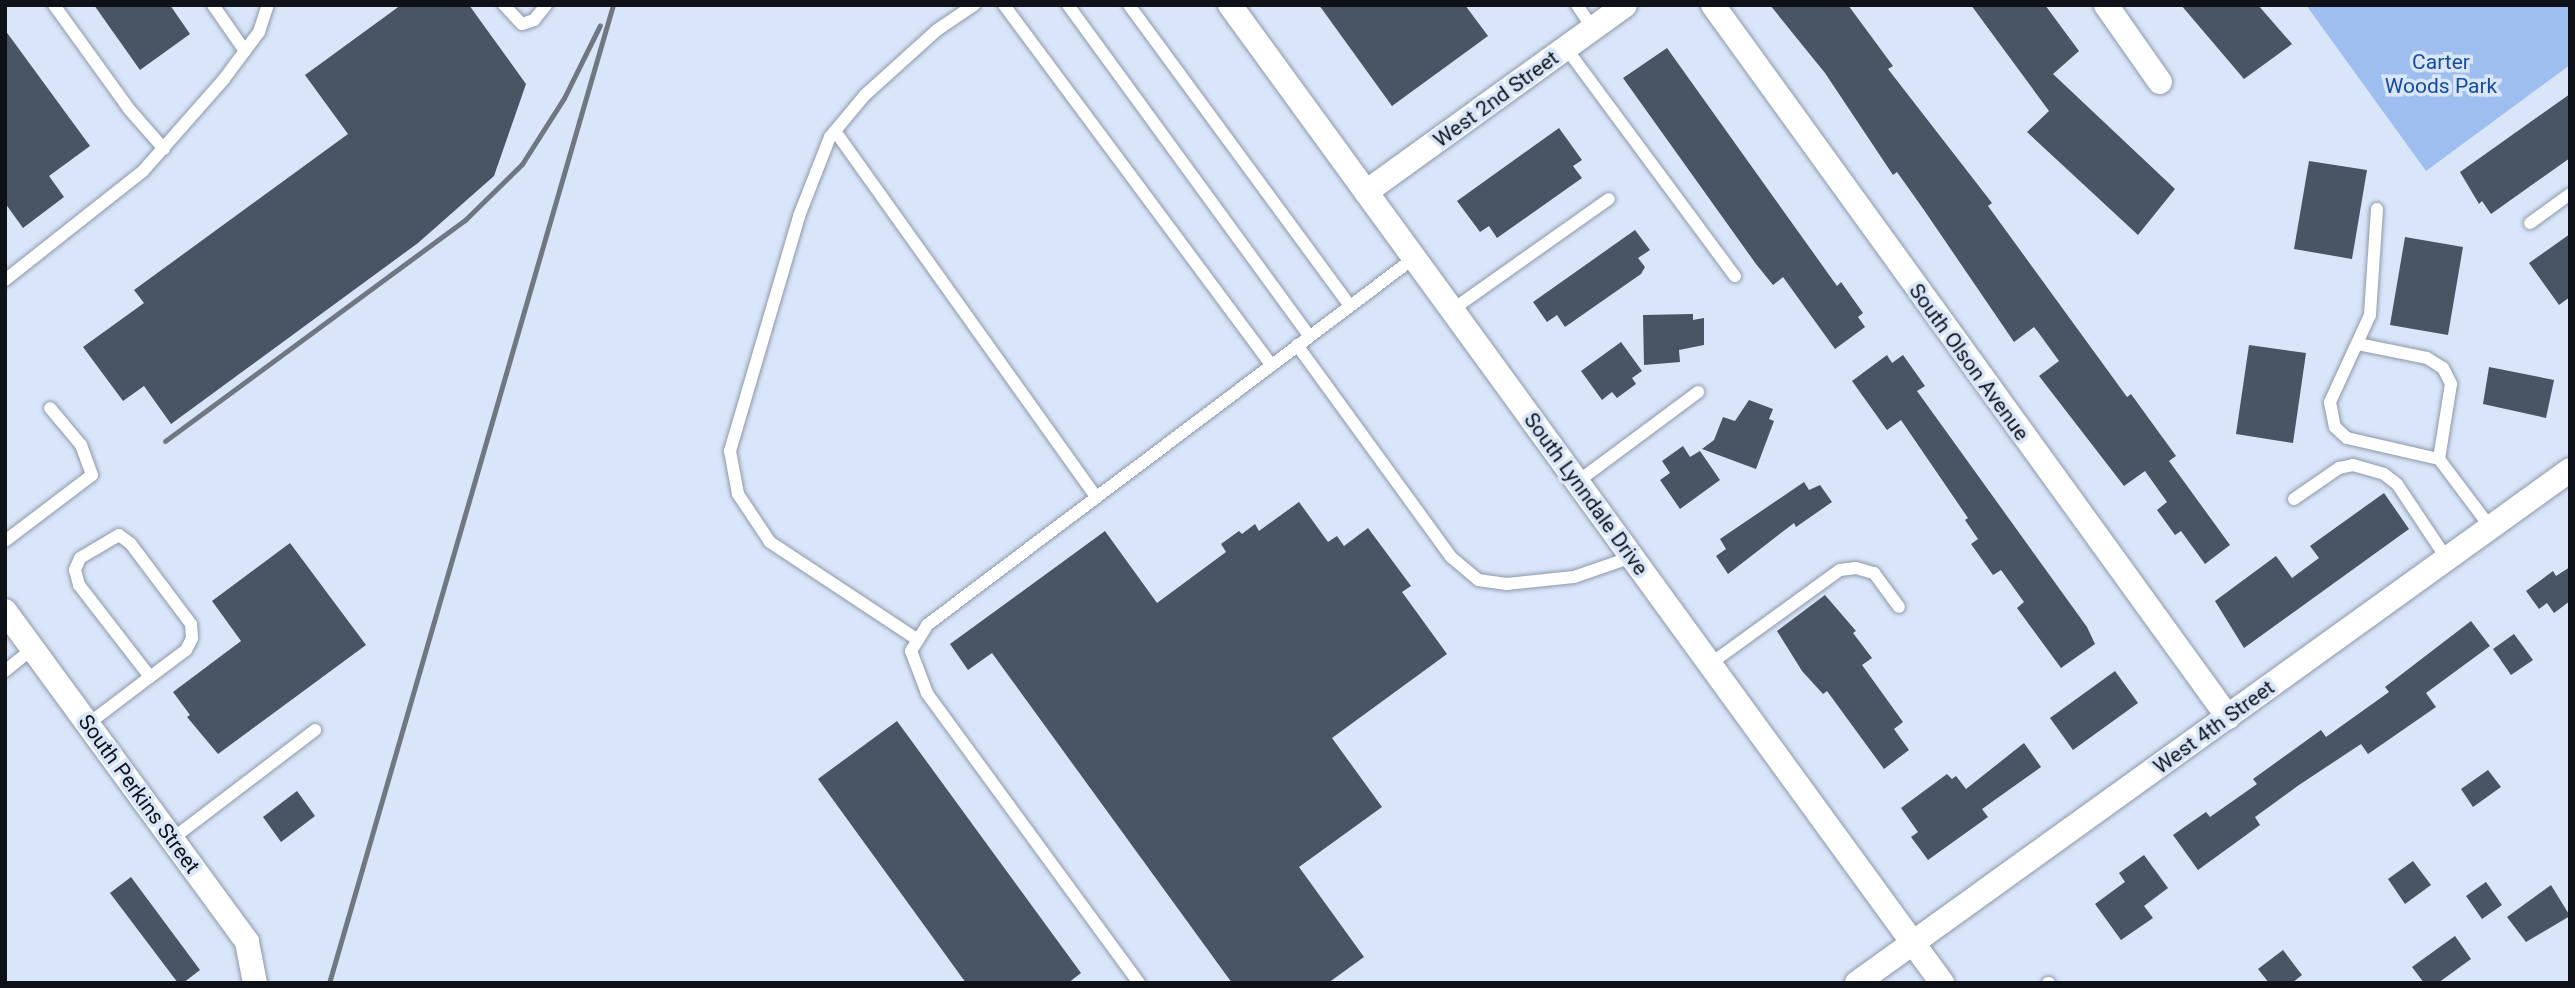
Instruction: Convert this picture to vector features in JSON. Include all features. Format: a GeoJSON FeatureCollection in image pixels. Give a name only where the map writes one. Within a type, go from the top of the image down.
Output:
{"type":"FeatureCollection","features":[{"type":"Feature","properties":{"kind":"street","name":"South Lynndale Drive"},"geometry":{"type":"LineString","coordinates":[[1230,5],[1942,983]]}},
{"type":"Feature","properties":{"kind":"street","name":"West 2nd Street"},"geometry":{"type":"LineString","coordinates":[[1366,192],[1625,5]]}},
{"type":"Feature","properties":{"kind":"street","name":"South Olson Avenue"},"geometry":{"type":"LineString","coordinates":[[1713,5],[2228,717]]}},
{"type":"Feature","properties":{"kind":"street"},"geometry":{"type":"LineString","coordinates":[[2106,5],[2160,82]]}},
{"type":"Feature","properties":{"kind":"street","name":"West 4th Street"},"geometry":{"type":"LineString","coordinates":[[1857,983],[2570,470]]}},
{"type":"Feature","properties":{"kind":"street","name":"South Perkins Street"},"geometry":{"type":"LineString","coordinates":[[5,611],[247,942],[255,983]]}},
{"type":"Feature","properties":{"kind":"lane"},"geometry":{"type":"LineString","coordinates":[[54,5],[129,109],[163,149]]}},
{"type":"Feature","properties":{"kind":"lane"},"geometry":{"type":"LineString","coordinates":[[213,5],[245,51]]}},
{"type":"Feature","properties":{"kind":"lane"},"geometry":{"type":"LineString","coordinates":[[5,280],[143,171],[245,51],[259,32],[268,5]]}},
{"type":"Feature","properties":{"kind":"lane"},"geometry":{"type":"LineString","coordinates":[[503,5],[522,24],[534,20],[546,5]]}},
{"type":"Feature","properties":{"kind":"lane"},"geometry":{"type":"LineString","coordinates":[[918,640],[770,542],[738,494],[730,451],[799,216],[835,131],[865,94],[937,30],[974,5]]}},
{"type":"Feature","properties":{"kind":"lane"},"geometry":{"type":"LineString","coordinates":[[1004,5],[1270,365]]}},
{"type":"Feature","properties":{"kind":"lane"},"geometry":{"type":"LineString","coordinates":[[1068,5],[1309,336]]}},
{"type":"Feature","properties":{"kind":"lane"},"geometry":{"type":"LineString","coordinates":[[1129,5],[1350,306]]}},
{"type":"Feature","properties":{"kind":"lane"},"geometry":{"type":"LineString","coordinates":[[1577,5],[1593,29]]}},
{"type":"Feature","properties":{"kind":"lane"},"geometry":{"type":"LineString","coordinates":[[1566,48],[1735,276]]}},
{"type":"Feature","properties":{"kind":"lane"},"geometry":{"type":"LineString","coordinates":[[835,131],[1095,496]]}},
{"type":"Feature","properties":{"kind":"lane"},"geometry":{"type":"LineString","coordinates":[[2530,223],[2570,194]]}},
{"type":"Feature","properties":{"kind":"lane"},"geometry":{"type":"LineString","coordinates":[[1452,310],[1609,200]]}},
{"type":"Feature","properties":{"kind":"lane"},"geometry":{"type":"LineString","coordinates":[[2377,209],[2370,315],[2330,402],[2335,427],[2347,438],[2439,459],[2490,527]]}},
{"type":"Feature","properties":{"kind":"lane"},"geometry":{"type":"LineString","coordinates":[[1139,983],[927,693],[911,650],[927,625],[1414,258]]}},
{"type":"Feature","properties":{"kind":"lane"},"geometry":{"type":"LineString","coordinates":[[2358,344],[2427,358],[2442,369],[2451,384],[2439,459]]}},
{"type":"Feature","properties":{"kind":"lane"},"geometry":{"type":"LineString","coordinates":[[1297,345],[1451,557],[1478,580],[1507,584],[1574,578],[1632,557]]}},
{"type":"Feature","properties":{"kind":"lane"},"geometry":{"type":"LineString","coordinates":[[1577,482],[1699,392]]}},
{"type":"Feature","properties":{"kind":"lane"},"geometry":{"type":"LineString","coordinates":[[5,541],[92,475],[81,446],[50,408]]}},
{"type":"Feature","properties":{"kind":"lane"},"geometry":{"type":"LineString","coordinates":[[2294,499],[2339,468],[2353,465],[2384,474],[2397,484],[2446,559]]}},
{"type":"Feature","properties":{"kind":"lane"},"geometry":{"type":"LineString","coordinates":[[88,724],[186,650],[192,638],[191,624],[131,544],[119,535],[80,558],[75,570],[79,585],[150,677]]}},
{"type":"Feature","properties":{"kind":"lane"},"geometry":{"type":"LineString","coordinates":[[1710,664],[1840,570],[1856,568],[1874,573],[1899,607]]}},
{"type":"Feature","properties":{"kind":"lane"},"geometry":{"type":"LineString","coordinates":[[5,671],[33,648]]}},
{"type":"Feature","properties":{"kind":"lane"},"geometry":{"type":"LineString","coordinates":[[172,839],[315,730]]}},
{"type":"Feature","properties":{"kind":"green space","name":"Carter Woods Park"},"geometry":{"type":"Polygon","coordinates":[[[2306,5],[2570,5],[2570,65],[2426,171],[2306,5]]]}},
{"type":"Feature","properties":{"kind":"building"},"geometry":{"type":"Polygon","coordinates":[[[94,5],[170,5],[190,34],[140,70],[94,5]]]}},
{"type":"Feature","properties":{"kind":"building"},"geometry":{"type":"Polygon","coordinates":[[[401,5],[469,5],[526,84],[494,176],[418,243],[171,424],[144,386],[123,401],[83,347],[144,303],[134,290],[348,134],[305,75],[401,5]]]}},
{"type":"Feature","properties":{"kind":"building"},"geometry":{"type":"Polygon","coordinates":[[[1319,5],[1465,5],[1488,36],[1392,106],[1319,5]]]}},
{"type":"Feature","properties":{"kind":"building"},"geometry":{"type":"Polygon","coordinates":[[[1770,5],[1848,5],[1893,66],[1888,69],[1992,203],[1988,206],[2127,397],[2131,394],[2176,456],[2169,461],[2230,545],[2205,564],[2181,531],[2175,535],[2157,510],[2167,502],[2145,471],[2124,486],[2039,376],[2059,361],[2038,332],[2034,327],[2014,342],[1897,172],[1893,175],[1825,73],[1770,5]]]}},
{"type":"Feature","properties":{"kind":"building"},"geometry":{"type":"Polygon","coordinates":[[[1971,5],[2045,5],[2079,51],[2053,74],[2175,189],[2138,235],[2027,132],[2049,111],[1971,5]]]}},
{"type":"Feature","properties":{"kind":"building"},"geometry":{"type":"Polygon","coordinates":[[[2181,5],[2258,5],[2292,44],[2244,79],[2181,5]]]}},
{"type":"Feature","properties":{"kind":"building"},"geometry":{"type":"Polygon","coordinates":[[[5,30],[90,146],[49,176],[64,197],[23,228],[5,203],[5,30]]]}},
{"type":"Feature","properties":{"kind":"building"},"geometry":{"type":"Polygon","coordinates":[[[1667,48],[1837,286],[1841,282],[1863,313],[1858,317],[1865,327],[1835,349],[1783,277],[1773,285],[1756,264],[1623,78],[1667,48]]]}},
{"type":"Feature","properties":{"kind":"building"},"geometry":{"type":"Polygon","coordinates":[[[2570,94],[2570,158],[2491,214],[2482,201],[2479,204],[2460,172],[2570,94]]]}},
{"type":"Feature","properties":{"kind":"building"},"geometry":{"type":"Polygon","coordinates":[[[1559,128],[1582,160],[1573,166],[1582,178],[1497,238],[1489,226],[1480,232],[1457,201],[1559,128]]]}},
{"type":"Feature","properties":{"kind":"building"},"geometry":{"type":"Polygon","coordinates":[[[2309,161],[2367,170],[2352,259],[2294,249],[2309,161]]]}},
{"type":"Feature","properties":{"kind":"building"},"geometry":{"type":"Polygon","coordinates":[[[1635,230],[1650,250],[1638,258],[1645,267],[1641,274],[1565,327],[1557,315],[1547,322],[1533,302],[1635,230]]]}},
{"type":"Feature","properties":{"kind":"building"},"geometry":{"type":"Polygon","coordinates":[[[2570,234],[2570,297],[2559,305],[2529,263],[2570,234]]]}},
{"type":"Feature","properties":{"kind":"building"},"geometry":{"type":"Polygon","coordinates":[[[2405,237],[2463,247],[2448,335],[2390,325],[2405,237]]]}},
{"type":"Feature","properties":{"kind":"building"},"geometry":{"type":"Polygon","coordinates":[[[1693,314],[1693,320],[1704,318],[1704,345],[1679,350],[1680,362],[1644,365],[1643,315],[1693,314]]]}},
{"type":"Feature","properties":{"kind":"building"},"geometry":{"type":"Polygon","coordinates":[[[1621,342],[1642,371],[1632,378],[1636,384],[1617,398],[1612,392],[1602,400],[1581,371],[1621,342]]]}},
{"type":"Feature","properties":{"kind":"building"},"geometry":{"type":"Polygon","coordinates":[[[2249,345],[2306,353],[2293,443],[2236,434],[2249,345]]]}},
{"type":"Feature","properties":{"kind":"building"},"geometry":{"type":"Polygon","coordinates":[[[1887,355],[1892,363],[1903,355],[1925,386],[1917,391],[2087,627],[2095,644],[2061,668],[2017,608],[2024,602],[2001,570],[1993,575],[1971,544],[1978,539],[1965,520],[1968,518],[1901,420],[1887,430],[1852,381],[1887,355]]]}},
{"type":"Feature","properties":{"kind":"building"},"geometry":{"type":"Polygon","coordinates":[[[2489,367],[2554,380],[2546,418],[2483,404],[2489,367]]]}},
{"type":"Feature","properties":{"kind":"building"},"geometry":{"type":"Polygon","coordinates":[[[1749,400],[1773,409],[1769,419],[1774,421],[1756,469],[1702,449],[1714,440],[1723,417],[1735,421],[1749,400]]]}},
{"type":"Feature","properties":{"kind":"building"},"geometry":{"type":"Polygon","coordinates":[[[1683,446],[1690,457],[1700,451],[1720,480],[1680,509],[1660,480],[1670,473],[1662,461],[1683,446]]]}},
{"type":"Feature","properties":{"kind":"building"},"geometry":{"type":"Polygon","coordinates":[[[1804,482],[1809,490],[1820,485],[1832,502],[1796,527],[1794,523],[1728,574],[1716,556],[1726,549],[1720,539],[1804,482]]]}},
{"type":"Feature","properties":{"kind":"building"},"geometry":{"type":"Polygon","coordinates":[[[2384,493],[2409,529],[2244,648],[2215,601],[2276,556],[2292,578],[2319,558],[2310,546],[2384,493]]]}},
{"type":"Feature","properties":{"kind":"building"},"geometry":{"type":"Polygon","coordinates":[[[1299,502],[1328,542],[1337,536],[1344,546],[1368,528],[1411,586],[1402,592],[1447,654],[1332,738],[1382,807],[1299,867],[1364,957],[1328,983],[1232,983],[992,653],[968,670],[950,644],[1105,531],[1157,603],[1226,552],[1221,544],[1239,531],[1242,534],[1255,524],[1259,531],[1299,502]]]}},
{"type":"Feature","properties":{"kind":"building"},"geometry":{"type":"Polygon","coordinates":[[[290,543],[366,645],[218,754],[187,717],[190,715],[173,692],[241,641],[212,601],[290,543]]]}},
{"type":"Feature","properties":{"kind":"building"},"geometry":{"type":"Polygon","coordinates":[[[2570,567],[2570,601],[2554,613],[2547,603],[2539,609],[2526,591],[2553,571],[2556,576],[2570,567]]]}},
{"type":"Feature","properties":{"kind":"building"},"geometry":{"type":"Polygon","coordinates":[[[1825,595],[1856,631],[1853,633],[1872,658],[1862,665],[1903,722],[1894,729],[1909,750],[1884,769],[1827,691],[1823,694],[1802,671],[1777,631],[1825,595]]]}},
{"type":"Feature","properties":{"kind":"building"},"geometry":{"type":"Polygon","coordinates":[[[2471,621],[2490,646],[2426,693],[2436,707],[2368,754],[2361,744],[2299,785],[2255,817],[2260,825],[2198,870],[2173,835],[2206,812],[2210,817],[2257,784],[2253,779],[2321,730],[2326,737],[2389,692],[2385,687],[2471,621]]]}},
{"type":"Feature","properties":{"kind":"building"},"geometry":{"type":"Polygon","coordinates":[[[2514,634],[2533,660],[2511,675],[2493,649],[2514,634]]]}},
{"type":"Feature","properties":{"kind":"building"},"geometry":{"type":"Polygon","coordinates":[[[2115,671],[2138,703],[2073,750],[2050,718],[2115,671]]]}},
{"type":"Feature","properties":{"kind":"building"},"geometry":{"type":"Polygon","coordinates":[[[897,721],[1081,973],[1068,983],[966,983],[818,779],[897,721]]]}},
{"type":"Feature","properties":{"kind":"building"},"geometry":{"type":"Polygon","coordinates":[[[2024,743],[2041,767],[1982,809],[1988,817],[1928,860],[1911,837],[1918,832],[1901,808],[1947,774],[1952,779],[1956,776],[1966,789],[2024,743]]]}},
{"type":"Feature","properties":{"kind":"building"},"geometry":{"type":"Polygon","coordinates":[[[2488,770],[2501,787],[2473,807],[2461,789],[2488,770]]]}},
{"type":"Feature","properties":{"kind":"building"},"geometry":{"type":"Polygon","coordinates":[[[297,791],[315,816],[281,842],[263,817],[297,791]]]}},
{"type":"Feature","properties":{"kind":"building"},"geometry":{"type":"Polygon","coordinates":[[[2144,855],[2168,888],[2144,906],[2153,918],[2121,940],[2095,904],[2125,882],[2119,873],[2144,855]]]}},
{"type":"Feature","properties":{"kind":"building"},"geometry":{"type":"Polygon","coordinates":[[[2413,861],[2431,885],[2405,904],[2388,879],[2413,861]]]}},
{"type":"Feature","properties":{"kind":"building"},"geometry":{"type":"Polygon","coordinates":[[[131,877],[200,970],[183,983],[178,983],[110,893],[131,877]]]}},
{"type":"Feature","properties":{"kind":"building"},"geometry":{"type":"Polygon","coordinates":[[[2486,882],[2502,905],[2482,919],[2466,896],[2486,882]]]}},
{"type":"Feature","properties":{"kind":"building"},"geometry":{"type":"Polygon","coordinates":[[[2551,885],[2570,916],[2526,942],[2507,917],[2551,885]]]}},
{"type":"Feature","properties":{"kind":"building"},"geometry":{"type":"Polygon","coordinates":[[[2455,936],[2471,959],[2438,983],[2424,983],[2412,967],[2455,936]]]}},
{"type":"Feature","properties":{"kind":"building"},"geometry":{"type":"Polygon","coordinates":[[[2283,950],[2302,975],[2292,983],[2269,983],[2258,969],[2283,950]]]}},
{"type":"Feature","properties":{"kind":"railway"},"geometry":{"type":"LineString","coordinates":[[329,983],[613,5]]}},
{"type":"Feature","properties":{"kind":"railway"},"geometry":{"type":"LineString","coordinates":[[165,441],[465,220],[522,164],[564,98],[600,25]]}}]}
